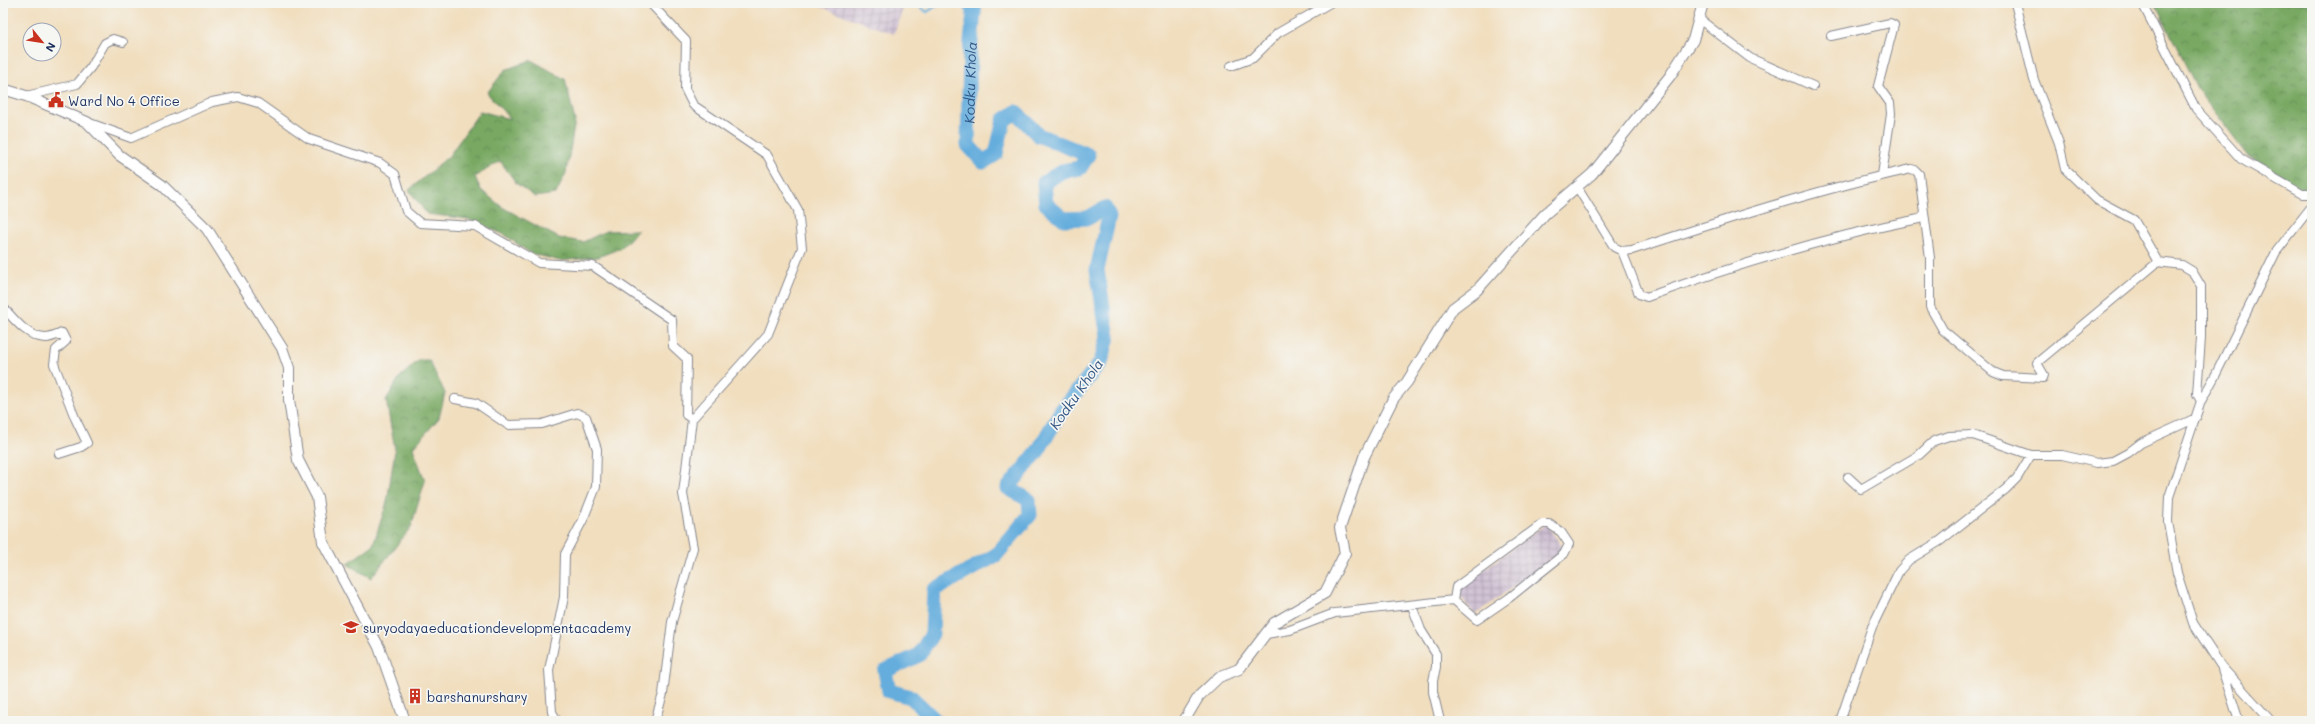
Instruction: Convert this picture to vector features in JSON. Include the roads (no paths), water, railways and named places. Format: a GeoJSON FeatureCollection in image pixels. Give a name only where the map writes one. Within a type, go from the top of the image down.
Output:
{"type":"FeatureCollection","features":[{"type":"Feature","properties":{"kind":"street"},"geometry":{"type":"LineString","coordinates":[[650,3],[686,41],[685,89],[693,105],[767,155],[798,210],[802,248],[768,334],[692,419],[683,494],[693,548],[672,622],[663,694],[654,721]]}},
{"type":"Feature","properties":{"kind":"street"},"geometry":{"type":"LineString","coordinates":[[1231,66],[1253,58],[1278,33],[1330,3]]}},
{"type":"Feature","properties":{"kind":"street"},"geometry":{"type":"LineString","coordinates":[[1184,721],[1199,696],[1219,677],[1238,669],[1274,623],[1324,593],[1345,553],[1340,528],[1364,457],[1393,399],[1407,382],[1453,308],[1477,290],[1545,214],[1592,174],[1670,76],[1693,40],[1703,3]]}},
{"type":"Feature","properties":{"kind":"street"},"geometry":{"type":"LineString","coordinates":[[2015,3],[2034,80],[2059,143],[2064,169],[2097,200],[2134,220],[2158,262]]}},
{"type":"Feature","properties":{"kind":"street"},"geometry":{"type":"LineString","coordinates":[[2142,3],[2196,109],[2241,159],[2302,194],[2312,194]]}},
{"type":"Feature","properties":{"kind":"street"},"geometry":{"type":"LineString","coordinates":[[1699,19],[1750,58],[1813,86]]}},
{"type":"Feature","properties":{"kind":"street"},"geometry":{"type":"LineString","coordinates":[[1831,36],[1890,23],[1894,25],[1878,86],[1890,103],[1891,114],[1882,175]]}},
{"type":"Feature","properties":{"kind":"street"},"geometry":{"type":"LineString","coordinates":[[26,96],[77,84],[91,67],[105,43],[113,39],[123,42]]}},
{"type":"Feature","properties":{"kind":"street"},"geometry":{"type":"LineString","coordinates":[[3,89],[26,96],[87,122],[131,138],[212,102],[238,97],[258,103],[309,138],[380,162],[395,174],[406,211],[420,223],[475,226],[539,263],[593,266],[672,320],[673,346],[687,359],[686,415],[692,419]]}},
{"type":"Feature","properties":{"kind":"street"},"geometry":{"type":"LineString","coordinates":[[87,122],[119,155],[162,185],[206,229],[282,348],[289,368],[289,400],[298,460],[317,497],[323,542],[379,647],[405,721]]}},
{"type":"Feature","properties":{"kind":"street"},"geometry":{"type":"LineString","coordinates":[[1577,187],[1614,247],[1622,251],[1632,250],[1743,213],[1882,175],[1911,169],[1915,170],[1919,174],[1923,215],[1930,258],[1930,307],[1943,330],[1993,372],[2003,376],[2043,378],[2044,375],[2037,363],[2039,360],[2158,262],[2182,265],[2192,271],[2201,286],[2201,338],[2197,394],[2201,401]]}},
{"type":"Feature","properties":{"kind":"street"},"geometry":{"type":"LineString","coordinates":[[2271,721],[2221,666],[2193,623],[2177,573],[2168,522],[2169,497],[2201,401],[2215,376],[2276,252],[2312,206]]}},
{"type":"Feature","properties":{"kind":"street"},"geometry":{"type":"LineString","coordinates":[[1622,251],[1639,294],[1647,297],[1763,258],[1879,226],[1919,219],[1923,215]]}},
{"type":"Feature","properties":{"kind":"street"},"geometry":{"type":"LineString","coordinates":[[3,307],[14,320],[32,335],[47,338],[62,333],[66,341],[56,350],[54,364],[75,418],[87,443],[81,447],[59,454]]}},
{"type":"Feature","properties":{"kind":"street"},"geometry":{"type":"LineString","coordinates":[[455,399],[476,403],[508,425],[542,424],[577,413],[586,417],[597,449],[596,486],[583,520],[565,554],[564,597],[549,670],[552,712],[557,721]]}},
{"type":"Feature","properties":{"kind":"street"},"geometry":{"type":"LineString","coordinates":[[1848,477],[1861,489],[1919,455],[1934,441],[1949,436],[1973,435],[2031,455],[2062,455],[2097,464],[2113,461],[2128,453],[2141,442],[2196,418]]}},
{"type":"Feature","properties":{"kind":"street"},"geometry":{"type":"LineString","coordinates":[[1840,721],[1872,627],[1899,570],[1909,560],[1940,542],[2006,489],[2017,478],[2031,455]]}},
{"type":"Feature","properties":{"kind":"street"},"geometry":{"type":"LineString","coordinates":[[1266,634],[1290,630],[1335,613],[1412,606],[1454,600],[1478,620],[1509,598],[1564,554],[1569,544],[1561,532],[1550,524],[1542,524],[1456,587],[1454,600]]}},
{"type":"Feature","properties":{"kind":"street"},"geometry":{"type":"LineString","coordinates":[[1412,606],[1421,630],[1436,654],[1436,667],[1432,681],[1432,692],[1440,721]]}},
{"type":"Feature","properties":{"kind":"street"},"geometry":{"type":"LineString","coordinates":[[2221,666],[2239,721]]}},
{"type":"Feature","properties":{"kind":"waterway"},"geometry":{"type":"LineString","coordinates":[[914,3],[927,12],[941,3]]}},
{"type":"Feature","properties":{"kind":"waterway"},"geometry":{"type":"LineString","coordinates":[[959,3],[974,17]]}},
{"type":"Feature","properties":{"kind":"waterway","name":"Kodku Khola"},"geometry":{"type":"LineString","coordinates":[[936,721],[911,697],[889,691],[885,671],[919,655],[932,634],[934,590],[996,555],[1030,515],[1029,500],[1008,488],[1038,451],[1061,411],[1101,362],[1108,337],[1097,270],[1109,217],[1105,208],[1088,218],[1064,219],[1046,204],[1044,183],[1062,171],[1080,168],[1088,155],[1038,135],[1016,112],[1004,120],[996,154],[983,162],[968,145],[970,52],[975,3]]}},
{"type":"Feature","properties":{"kind":"place","name":"Ward No 4 Office"},"geometry":{"type":"Point","coordinates":[56,100]}},
{"type":"Feature","properties":{"kind":"place","name":"suryodayaeducationdevelopmentacademy"},"geometry":{"type":"Point","coordinates":[351,627]}},
{"type":"Feature","properties":{"kind":"place","name":"barshanurshary"},"geometry":{"type":"Point","coordinates":[415,696]}}]}
